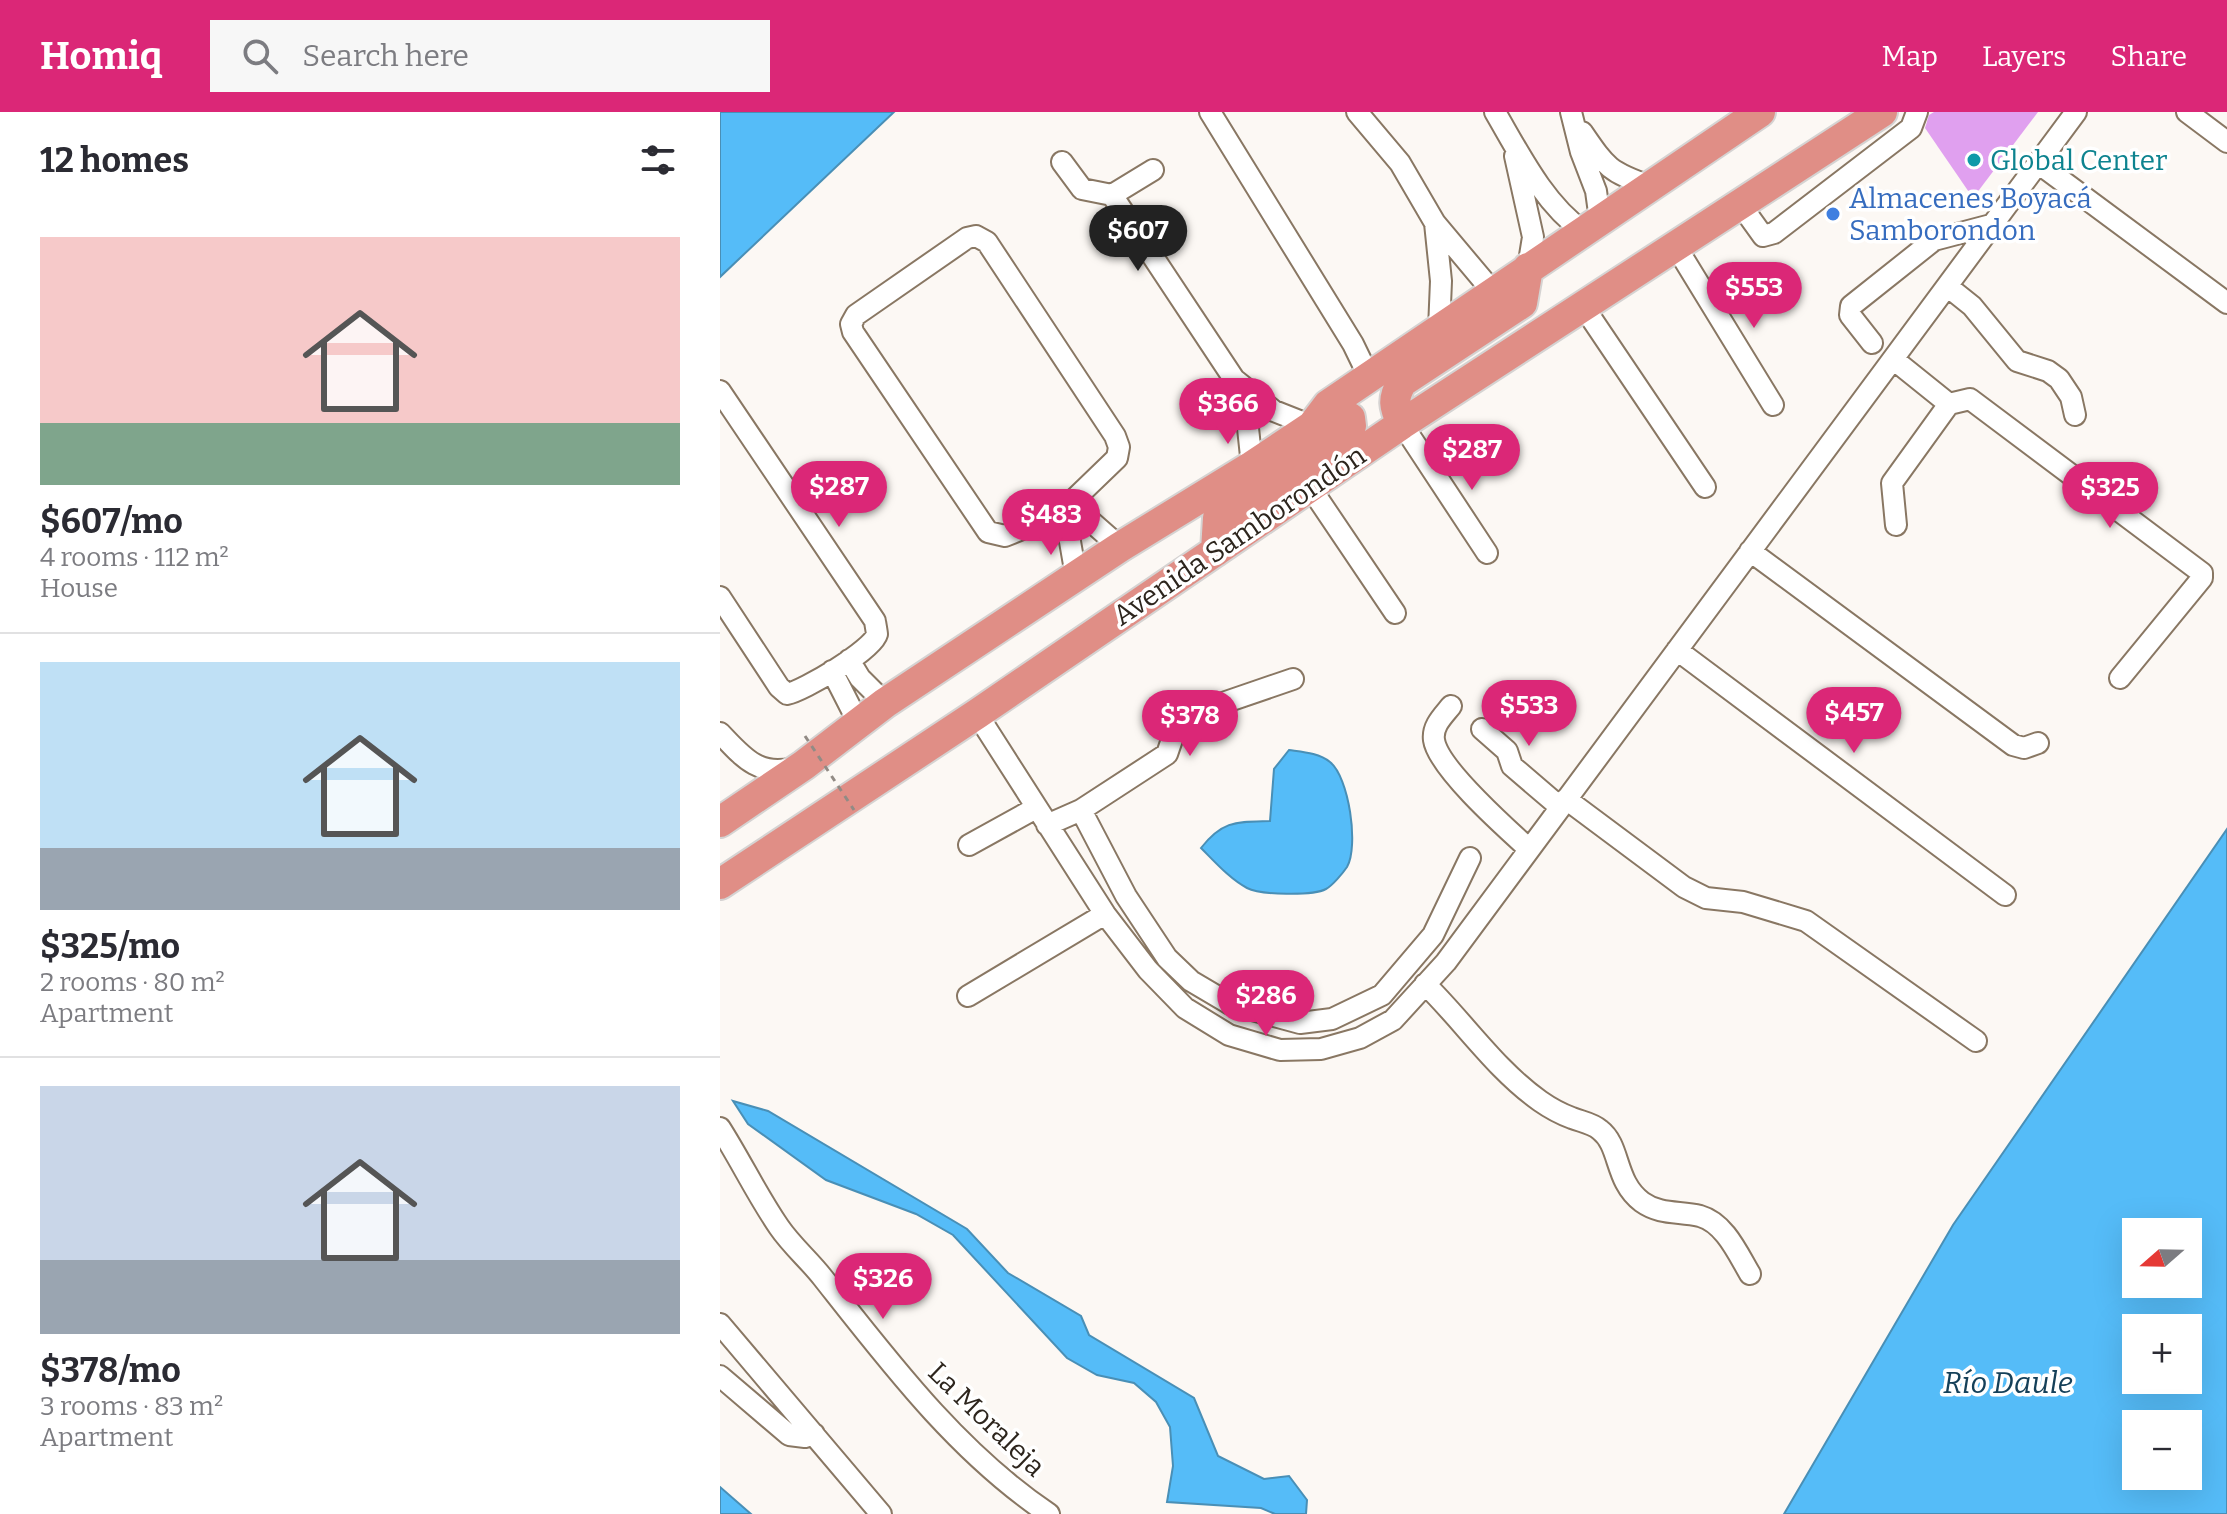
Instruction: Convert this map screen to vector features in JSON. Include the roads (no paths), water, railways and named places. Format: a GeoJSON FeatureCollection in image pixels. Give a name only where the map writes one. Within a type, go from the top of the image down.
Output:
{"type":"FeatureCollection","features":[{"type":"Feature","properties":{"kind":"highway","name":"Avenida Samborondón"},"geometry":{"type":"LineString","coordinates":[[720,822],[805,750],[858,722],[1120,547],[1252,466],[1369,377],[1760,112]]}},
{"type":"Feature","properties":{"kind":"highway","name":"Avenida Samborondón"},"geometry":{"type":"LineString","coordinates":[[720,884],[977,714],[1402,424],[1882,112]]}},
{"type":"Feature","properties":{"kind":"highway"},"geometry":{"type":"LineString","coordinates":[[1402,424],[1393,404],[1402,382],[1522,303],[1528,268]]}},
{"type":"Feature","properties":{"kind":"highway"},"geometry":{"type":"LineString","coordinates":[[1216,551],[1218,518],[1348,432],[1351,426],[1350,418],[1320,416]]}},
{"type":"Feature","properties":{"kind":"street"},"geometry":{"type":"LineString","coordinates":[[1210,112],[1353,344],[1369,377]]}},
{"type":"Feature","properties":{"kind":"street"},"geometry":{"type":"LineString","coordinates":[[1357,112],[1400,163],[1435,223],[1493,292]]}},
{"type":"Feature","properties":{"kind":"street"},"geometry":{"type":"LineString","coordinates":[[1495,112],[1511,141],[1565,219],[1592,226],[1596,191],[1581,152],[1573,117]]}},
{"type":"Feature","properties":{"kind":"street"},"geometry":{"type":"LineString","coordinates":[[1740,204],[1763,236],[1774,233],[1911,128],[1917,112]]}},
{"type":"Feature","properties":{"kind":"street"},"geometry":{"type":"LineString","coordinates":[[977,714],[1105,914],[1148,970],[1185,1008],[1229,1035],[1280,1050],[1321,1049],[1360,1038],[1393,1020],[1446,962],[2076,112]]}},
{"type":"Feature","properties":{"kind":"street"},"geometry":{"type":"LineString","coordinates":[[2187,112],[2227,142]]}},
{"type":"Feature","properties":{"kind":"street"},"geometry":{"type":"LineString","coordinates":[[1573,117],[1606,166],[1620,176],[1650,186]]}},
{"type":"Feature","properties":{"kind":"street"},"geometry":{"type":"LineString","coordinates":[[1511,141],[1533,237],[1528,268]]}},
{"type":"Feature","properties":{"kind":"street"},"geometry":{"type":"LineString","coordinates":[[1062,162],[1082,189],[1112,195],[1153,170]]}},
{"type":"Feature","properties":{"kind":"street"},"geometry":{"type":"LineString","coordinates":[[2038,163],[2227,303]]}},
{"type":"Feature","properties":{"kind":"street"},"geometry":{"type":"LineString","coordinates":[[1112,195],[1234,379],[1248,428],[1252,466]]}},
{"type":"Feature","properties":{"kind":"street"},"geometry":{"type":"LineString","coordinates":[[1435,223],[1441,281],[1439,329]]}},
{"type":"Feature","properties":{"kind":"street"},"geometry":{"type":"LineString","coordinates":[[1872,343],[1850,315],[1851,306],[1934,240],[1991,225]]}},
{"type":"Feature","properties":{"kind":"street"},"geometry":{"type":"LineString","coordinates":[[976,236],[987,242],[1115,436],[1119,447],[1117,458],[1075,501],[1059,514],[1005,536],[988,532],[853,332],[851,324],[856,315],[967,238],[976,236]]}},
{"type":"Feature","properties":{"kind":"street"},"geometry":{"type":"LineString","coordinates":[[1675,245],[1773,405]]}},
{"type":"Feature","properties":{"kind":"street"},"geometry":{"type":"LineString","coordinates":[[1947,286],[1972,306],[2012,357],[2024,365],[2048,371],[2059,379],[2071,397],[2075,415]]}},
{"type":"Feature","properties":{"kind":"street"},"geometry":{"type":"LineString","coordinates":[[1583,306],[1705,487]]}},
{"type":"Feature","properties":{"kind":"street"},"geometry":{"type":"LineString","coordinates":[[1893,359],[1949,404]]}},
{"type":"Feature","properties":{"kind":"street"},"geometry":{"type":"LineString","coordinates":[[1234,379],[1274,411],[1320,416]]}},
{"type":"Feature","properties":{"kind":"street"},"geometry":{"type":"LineString","coordinates":[[720,391],[875,621],[877,634],[872,642],[840,665],[796,693],[787,694],[779,687],[720,597]]}},
{"type":"Feature","properties":{"kind":"street"},"geometry":{"type":"LineString","coordinates":[[1896,525],[1892,483],[1949,404],[1970,399],[2202,573],[2202,578],[2120,678]]}},
{"type":"Feature","properties":{"kind":"street"},"geometry":{"type":"LineString","coordinates":[[1402,424],[1487,553]]}},
{"type":"Feature","properties":{"kind":"street"},"geometry":{"type":"LineString","coordinates":[[1310,487],[1395,613]]}},
{"type":"Feature","properties":{"kind":"street"},"geometry":{"type":"LineString","coordinates":[[1075,501],[1087,518],[1120,547]]}},
{"type":"Feature","properties":{"kind":"street"},"geometry":{"type":"LineString","coordinates":[[1059,514],[1068,530],[1076,576]]}},
{"type":"Feature","properties":{"kind":"street"},"geometry":{"type":"LineString","coordinates":[[1750,551],[2013,745],[2024,748],[2038,743]]}},
{"type":"Feature","properties":{"kind":"street"},"geometry":{"type":"LineString","coordinates":[[1677,650],[2005,895]]}},
{"type":"Feature","properties":{"kind":"street"},"geometry":{"type":"LineString","coordinates":[[840,665],[860,678],[885,703]]}},
{"type":"Feature","properties":{"kind":"street"},"geometry":{"type":"LineString","coordinates":[[840,665],[858,722]]}},
{"type":"Feature","properties":{"kind":"street"},"geometry":{"type":"LineString","coordinates":[[969,845],[1042,816],[1081,810],[1167,754],[1178,722],[1185,716],[1293,679]]}},
{"type":"Feature","properties":{"kind":"street"},"geometry":{"type":"LineString","coordinates":[[1451,706],[1435,731],[1434,740],[1442,757],[1491,814],[1529,849]]}},
{"type":"Feature","properties":{"kind":"street"},"geometry":{"type":"LineString","coordinates":[[1482,729],[1507,751],[1512,766],[1684,887],[1706,898],[1743,902],[1806,921],[1976,1041]]}},
{"type":"Feature","properties":{"kind":"street"},"geometry":{"type":"LineString","coordinates":[[720,733],[752,765],[764,770],[781,771],[805,750]]}},
{"type":"Feature","properties":{"kind":"street"},"geometry":{"type":"LineString","coordinates":[[1081,810],[1126,896],[1167,958],[1191,981],[1230,1004],[1300,1023],[1332,1019],[1382,995],[1433,935],[1470,858]]}},
{"type":"Feature","properties":{"kind":"street"},"geometry":{"type":"LineString","coordinates":[[968,996],[1105,914]]}},
{"type":"Feature","properties":{"kind":"street"},"geometry":{"type":"LineString","coordinates":[[1425,984],[1456,1015],[1483,1049],[1522,1086],[1559,1113],[1600,1129],[1608,1137],[1630,1192],[1644,1204],[1666,1214],[1700,1216],[1710,1221],[1721,1229],[1750,1274]]}},
{"type":"Feature","properties":{"kind":"street","name":"La Moraleja"},"geometry":{"type":"LineString","coordinates":[[720,1128],[750,1184],[782,1231],[869,1338],[986,1467],[1049,1514]]}},
{"type":"Feature","properties":{"kind":"street"},"geometry":{"type":"LineString","coordinates":[[720,1324],[881,1514]]}},
{"type":"Feature","properties":{"kind":"street"},"geometry":{"type":"LineString","coordinates":[[720,1376],[789,1435],[805,1437],[814,1434]]}},
{"type":"Feature","properties":{"kind":"water"},"geometry":{"type":"Polygon","coordinates":[[[720,112],[894,112],[720,277],[720,112]]]}},
{"type":"Feature","properties":{"kind":"water"},"geometry":{"type":"Polygon","coordinates":[[[1289,750],[1321,757],[1337,770],[1347,796],[1352,829],[1350,857],[1345,870],[1326,889],[1299,894],[1247,888],[1201,848],[1216,832],[1231,824],[1270,821],[1274,769],[1289,750]]]}},
{"type":"Feature","properties":{"kind":"water","name":"Río Daule"},"geometry":{"type":"Polygon","coordinates":[[[2227,829],[2227,1514],[1784,1514],[1953,1225],[2227,829]]]}},
{"type":"Feature","properties":{"kind":"water"},"geometry":{"type":"Polygon","coordinates":[[[733,1101],[768,1111],[967,1229],[1008,1273],[1081,1316],[1089,1335],[1194,1398],[1218,1456],[1264,1479],[1289,1476],[1307,1500],[1306,1514],[1275,1514],[1261,1508],[1167,1502],[1173,1466],[1170,1427],[1156,1402],[1134,1383],[1097,1375],[1067,1358],[953,1235],[916,1214],[826,1180],[748,1124],[733,1101]]]}},
{"type":"Feature","properties":{"kind":"water"},"geometry":{"type":"Polygon","coordinates":[[[720,1487],[751,1514],[720,1514],[720,1487]]]}},
{"type":"Feature","properties":{"kind":"place","name":"Global Center"},"geometry":{"type":"Point","coordinates":[1974,160]}},
{"type":"Feature","properties":{"kind":"place","name":"Almacenes Boyacá Samborondon"},"geometry":{"type":"Point","coordinates":[1833,214]}}]}
